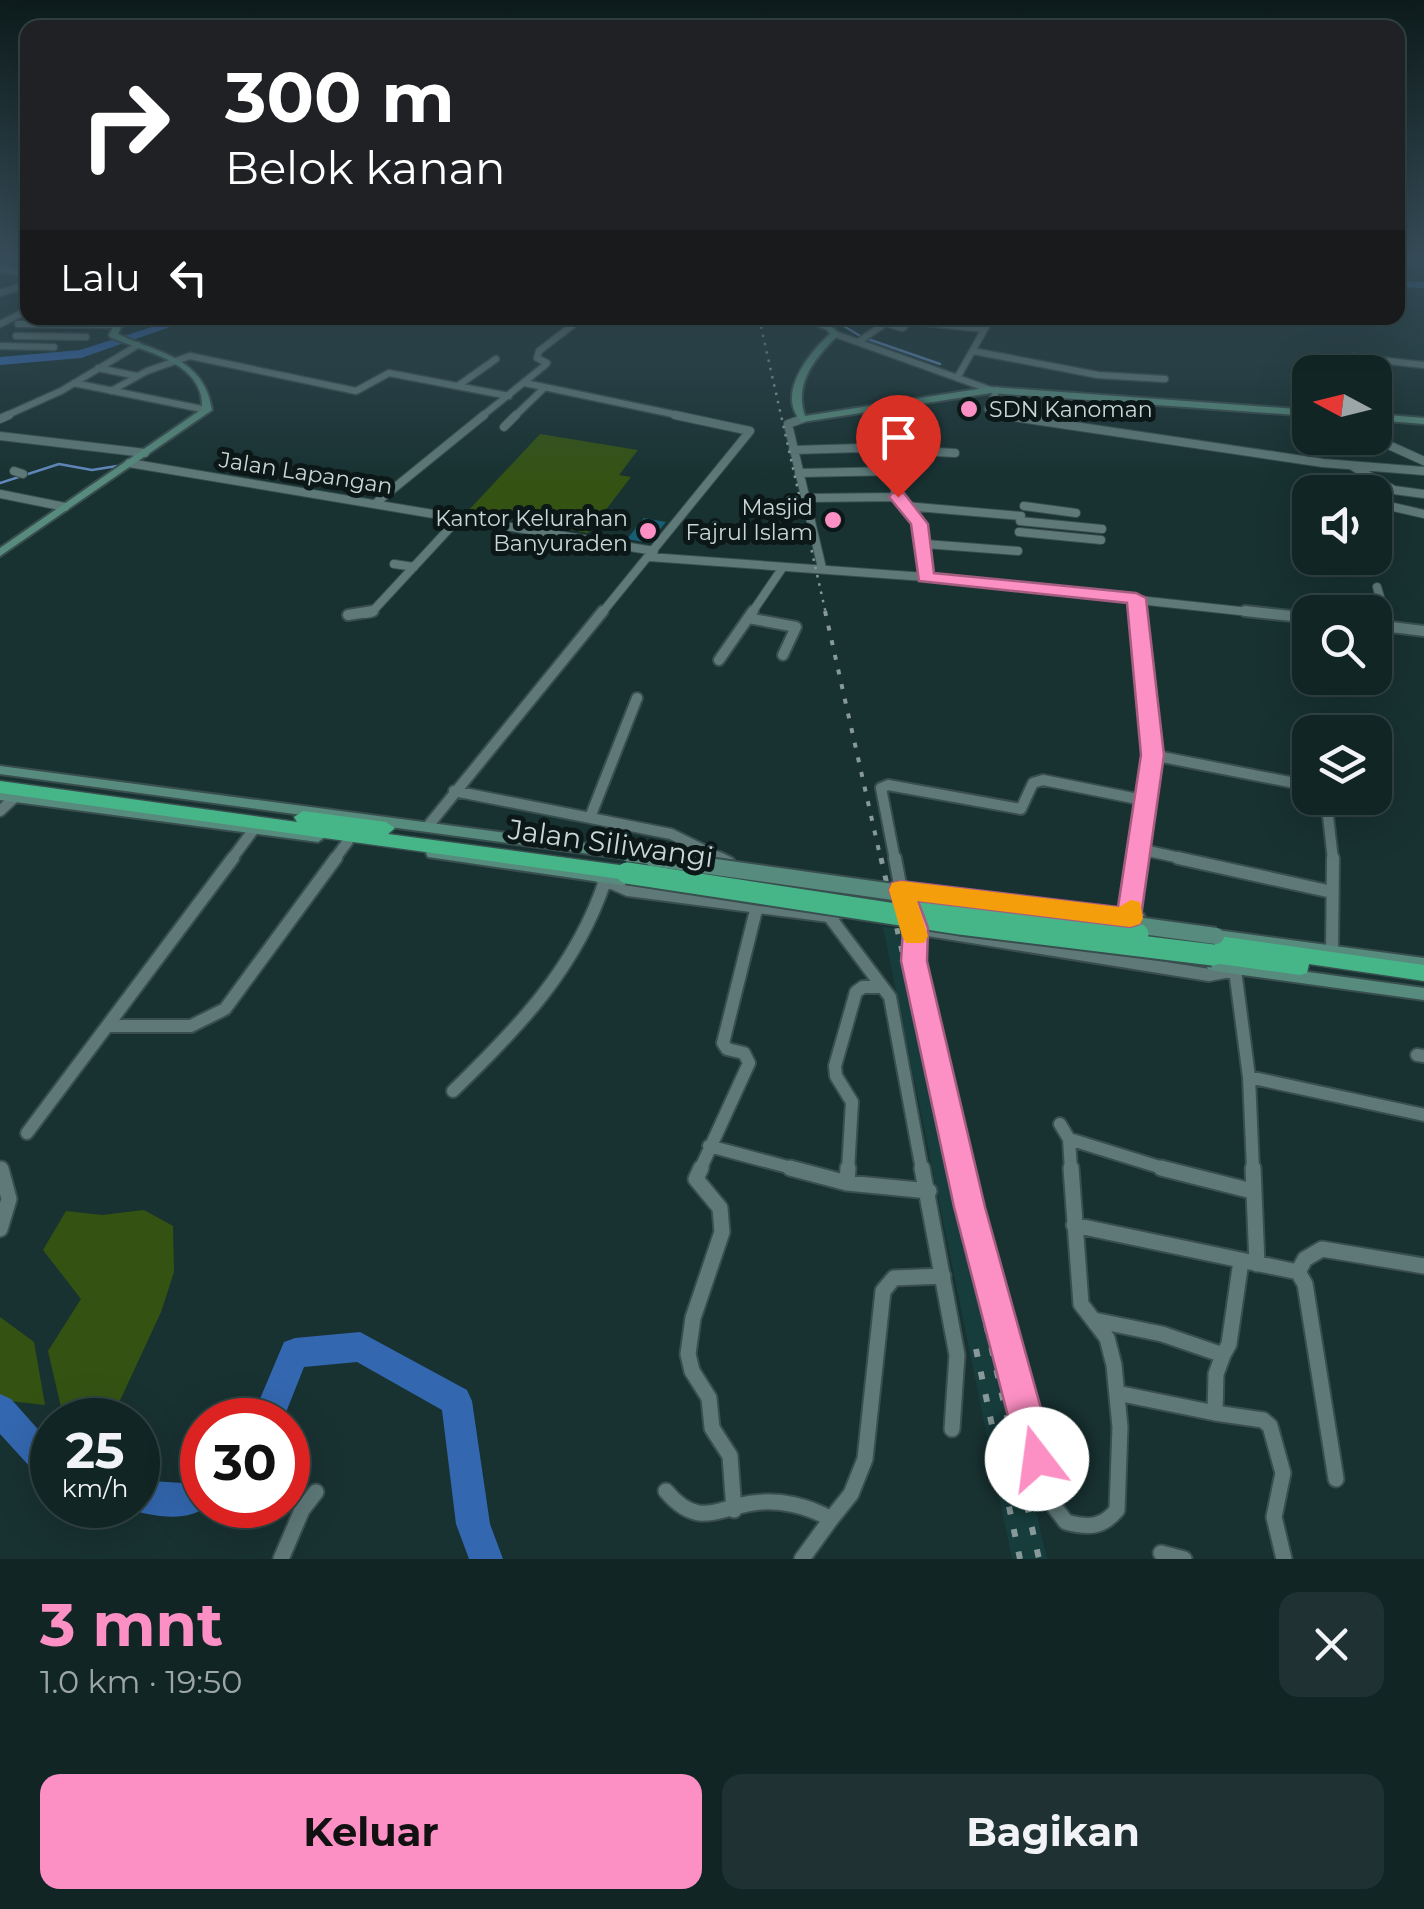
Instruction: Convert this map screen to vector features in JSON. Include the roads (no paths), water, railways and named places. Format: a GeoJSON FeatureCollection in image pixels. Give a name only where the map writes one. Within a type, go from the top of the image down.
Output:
{"type":"FeatureCollection","features":[{"type":"Feature","properties":{"kind":"highway","name":"Jalan Siliwangi"},"geometry":{"type":"LineString","coordinates":[[0,778],[172,814],[616,868]]}},
{"type":"Feature","properties":{"kind":"highway","name":"Jalan Siliwangi"},"geometry":{"type":"LineString","coordinates":[[5,793],[98,800],[616,868],[960,924],[1238,956]]}},
{"type":"Feature","properties":{"kind":"highway"},"geometry":{"type":"LineString","coordinates":[[1238,956],[1424,973]]}},
{"type":"Feature","properties":{"kind":"highway"},"geometry":{"type":"LineString","coordinates":[[1238,956],[1424,984]]}},
{"type":"Feature","properties":{"kind":"street"},"geometry":{"type":"LineString","coordinates":[[16,333],[14,336],[86,337]]}},
{"type":"Feature","properties":{"kind":"street"},"geometry":{"type":"LineString","coordinates":[[76,337],[81,333]]}},
{"type":"Feature","properties":{"kind":"street"},"geometry":{"type":"LineString","coordinates":[[113,333],[194,374],[203,386],[207,410]]}},
{"type":"Feature","properties":{"kind":"street"},"geometry":{"type":"LineString","coordinates":[[377,502],[546,364],[537,358],[538,350],[562,333]]}},
{"type":"Feature","properties":{"kind":"street"},"geometry":{"type":"LineString","coordinates":[[858,342],[872,333]]}},
{"type":"Feature","properties":{"kind":"street"},"geometry":{"type":"LineString","coordinates":[[957,378],[982,333]]}},
{"type":"Feature","properties":{"kind":"street"},"geometry":{"type":"LineString","coordinates":[[802,420],[797,408],[802,374],[834,334],[994,390]]}},
{"type":"Feature","properties":{"kind":"street"},"geometry":{"type":"LineString","coordinates":[[0,419],[74,383],[138,345]]}},
{"type":"Feature","properties":{"kind":"street"},"geometry":{"type":"LineString","coordinates":[[0,346],[54,347]]}},
{"type":"Feature","properties":{"kind":"street"},"geometry":{"type":"LineString","coordinates":[[973,351],[1098,375],[1164,379]]}},
{"type":"Feature","properties":{"kind":"street"},"geometry":{"type":"LineString","coordinates":[[112,391],[137,376],[190,356],[356,391],[390,373],[508,396]]}},
{"type":"Feature","properties":{"kind":"street"},"geometry":{"type":"LineString","coordinates":[[459,385],[496,359]]}},
{"type":"Feature","properties":{"kind":"street"},"geometry":{"type":"LineString","coordinates":[[1392,361],[1424,365]]}},
{"type":"Feature","properties":{"kind":"street"},"geometry":{"type":"LineString","coordinates":[[97,368],[137,376]]}},
{"type":"Feature","properties":{"kind":"street"},"geometry":{"type":"LineString","coordinates":[[74,383],[207,410]]}},
{"type":"Feature","properties":{"kind":"street"},"geometry":{"type":"LineString","coordinates":[[428,826],[750,431],[525,383]]}},
{"type":"Feature","properties":{"kind":"street"},"geometry":{"type":"LineString","coordinates":[[504,428],[544,388]]}},
{"type":"Feature","properties":{"kind":"street"},"geometry":{"type":"LineString","coordinates":[[994,390],[988,409],[993,414],[1352,466],[1424,471]]}},
{"type":"Feature","properties":{"kind":"street"},"geometry":{"type":"LineString","coordinates":[[822,568],[788,424],[994,390],[1292,412]]}},
{"type":"Feature","properties":{"kind":"street"},"geometry":{"type":"LineString","coordinates":[[903,405],[890,432],[898,497],[920,524],[925,578]]}},
{"type":"Feature","properties":{"kind":"street"},"geometry":{"type":"LineString","coordinates":[[0,553],[207,410]]}},
{"type":"Feature","properties":{"kind":"street"},"geometry":{"type":"LineString","coordinates":[[1392,418],[1424,421]]}},
{"type":"Feature","properties":{"kind":"street"},"geometry":{"type":"LineString","coordinates":[[0,436],[145,453]]}},
{"type":"Feature","properties":{"kind":"street"},"geometry":{"type":"LineString","coordinates":[[1392,446],[1424,460]]}},
{"type":"Feature","properties":{"kind":"street"},"geometry":{"type":"LineString","coordinates":[[793,450],[954,453]]}},
{"type":"Feature","properties":{"kind":"street","name":"Jalan Lapangan"},"geometry":{"type":"LineString","coordinates":[[129,463],[377,502],[651,554],[1292,616]]}},
{"type":"Feature","properties":{"kind":"street"},"geometry":{"type":"LineString","coordinates":[[1352,466],[1394,490],[1424,494]]}},
{"type":"Feature","properties":{"kind":"street"},"geometry":{"type":"LineString","coordinates":[[799,473],[896,471]]}},
{"type":"Feature","properties":{"kind":"street"},"geometry":{"type":"LineString","coordinates":[[0,494],[65,507]]}},
{"type":"Feature","properties":{"kind":"street"},"geometry":{"type":"LineString","coordinates":[[804,498],[898,497]]}},
{"type":"Feature","properties":{"kind":"street"},"geometry":{"type":"LineString","coordinates":[[905,506],[1076,514]]}},
{"type":"Feature","properties":{"kind":"street"},"geometry":{"type":"LineString","coordinates":[[1392,507],[1424,514]]}},
{"type":"Feature","properties":{"kind":"street"},"geometry":{"type":"LineString","coordinates":[[1020,532],[1102,535],[1022,514]]}},
{"type":"Feature","properties":{"kind":"street"},"geometry":{"type":"LineString","coordinates":[[348,615],[371,612],[459,518]]}},
{"type":"Feature","properties":{"kind":"street"},"geometry":{"type":"LineString","coordinates":[[924,544],[1018,552]]}},
{"type":"Feature","properties":{"kind":"street"},"geometry":{"type":"LineString","coordinates":[[394,564],[414,568]]}},
{"type":"Feature","properties":{"kind":"street"},"geometry":{"type":"LineString","coordinates":[[718,660],[783,567]]}},
{"type":"Feature","properties":{"kind":"street"},"geometry":{"type":"LineString","coordinates":[[1377,587],[1379,595]]}},
{"type":"Feature","properties":{"kind":"street"},"geometry":{"type":"LineString","coordinates":[[1130,918],[1152,755],[1136,598]]}},
{"type":"Feature","properties":{"kind":"street"},"geometry":{"type":"LineString","coordinates":[[748,618],[796,627],[783,654]]}},
{"type":"Feature","properties":{"kind":"street"},"geometry":{"type":"LineString","coordinates":[[1392,627],[1424,631]]}},
{"type":"Feature","properties":{"kind":"street"},"geometry":{"type":"LineString","coordinates":[[590,816],[637,698]]}},
{"type":"Feature","properties":{"kind":"street"},"geometry":{"type":"LineString","coordinates":[[1152,755],[1292,782]]}},
{"type":"Feature","properties":{"kind":"street"},"geometry":{"type":"LineString","coordinates":[[0,770],[428,826],[616,868],[628,890],[829,916],[840,912],[847,899],[843,886],[836,880],[630,848],[616,868],[577,954],[518,1028],[453,1091]]}},
{"type":"Feature","properties":{"kind":"street"},"geometry":{"type":"LineString","coordinates":[[1060,1124],[1069,1139],[1081,1304],[1110,1344],[1118,1392],[1117,1510],[1108,1522],[1096,1528],[1066,1522],[1047,1497],[970,1207],[914,961],[916,928],[901,890],[882,785],[1021,809],[1033,784],[1043,780],[1148,802]]}},
{"type":"Feature","properties":{"kind":"street"},"geometry":{"type":"LineString","coordinates":[[454,791],[590,816],[690,840],[729,863]]}},
{"type":"Feature","properties":{"kind":"street"},"geometry":{"type":"LineString","coordinates":[[0,811],[5,793]]}},
{"type":"Feature","properties":{"kind":"street"},"geometry":{"type":"LineString","coordinates":[[172,814],[348,841],[616,868]]}},
{"type":"Feature","properties":{"kind":"street"},"geometry":{"type":"LineString","coordinates":[[1330,815],[1332,950]]}},
{"type":"Feature","properties":{"kind":"street"},"geometry":{"type":"LineString","coordinates":[[27,1133],[254,829]]}},
{"type":"Feature","properties":{"kind":"street"},"geometry":{"type":"LineString","coordinates":[[108,1026],[191,1026],[226,1009],[348,841]]}},
{"type":"Feature","properties":{"kind":"street"},"geometry":{"type":"LineString","coordinates":[[1139,849],[1332,892]]}},
{"type":"Feature","properties":{"kind":"street"},"geometry":{"type":"LineString","coordinates":[[901,890],[1207,928],[1238,956],[1424,994]]}},
{"type":"Feature","properties":{"kind":"street"},"geometry":{"type":"LineString","coordinates":[[734,1510],[729,1451],[711,1424],[713,1410],[707,1392],[690,1370],[688,1349],[698,1299],[718,1254],[723,1216],[719,1204],[697,1186],[709,1146],[748,1063],[744,1053],[728,1049],[723,1043],[757,906]]}},
{"type":"Feature","properties":{"kind":"street"},"geometry":{"type":"LineString","coordinates":[[829,916],[890,997],[957,1355],[952,1429]]}},
{"type":"Feature","properties":{"kind":"street"},"geometry":{"type":"LineString","coordinates":[[916,928],[1209,975],[1238,956],[1332,950],[1424,964]]}},
{"type":"Feature","properties":{"kind":"street"},"geometry":{"type":"LineString","coordinates":[[1214,1413],[1216,1374],[1229,1344],[1249,1263],[1249,1077],[1238,956]]}},
{"type":"Feature","properties":{"kind":"street"},"geometry":{"type":"LineString","coordinates":[[847,1183],[852,1102],[836,1076],[835,1066],[856,992],[863,987],[882,987]]}},
{"type":"Feature","properties":{"kind":"street"},"geometry":{"type":"LineString","coordinates":[[1249,1077],[1424,1115]]}},
{"type":"Feature","properties":{"kind":"street"},"geometry":{"type":"LineString","coordinates":[[1069,1139],[1194,1178],[1252,1191]]}},
{"type":"Feature","properties":{"kind":"street"},"geometry":{"type":"LineString","coordinates":[[709,1146],[847,1183],[928,1191]]}},
{"type":"Feature","properties":{"kind":"street"},"geometry":{"type":"LineString","coordinates":[[0,1230],[11,1198],[1,1169]]}},
{"type":"Feature","properties":{"kind":"street"},"geometry":{"type":"LineString","coordinates":[[1074,1225],[1298,1272],[1305,1284],[1336,1479]]}},
{"type":"Feature","properties":{"kind":"street"},"geometry":{"type":"LineString","coordinates":[[1298,1272],[1305,1258],[1322,1249],[1424,1266]]}},
{"type":"Feature","properties":{"kind":"street"},"geometry":{"type":"LineString","coordinates":[[802,1559],[851,1494],[865,1459],[883,1291],[894,1278],[943,1276]]}},
{"type":"Feature","properties":{"kind":"street"},"geometry":{"type":"LineString","coordinates":[[1093,1320],[1162,1334],[1223,1355]]}},
{"type":"Feature","properties":{"kind":"street"},"geometry":{"type":"LineString","coordinates":[[1118,1392],[1263,1420],[1270,1426],[1284,1473],[1274,1517],[1284,1559]]}},
{"type":"Feature","properties":{"kind":"street"},"geometry":{"type":"LineString","coordinates":[[281,1559],[302,1510],[316,1492]]}},
{"type":"Feature","properties":{"kind":"street"},"geometry":{"type":"LineString","coordinates":[[666,1492],[690,1512],[734,1510],[747,1503],[781,1504],[818,1510],[832,1518]]}},
{"type":"Feature","properties":{"kind":"street"},"geometry":{"type":"LineString","coordinates":[[1161,1554],[1184,1559]]}},
{"type":"Feature","properties":{"kind":"waterway"},"geometry":{"type":"LineString","coordinates":[[0,361],[81,354],[145,333]]}},
{"type":"Feature","properties":{"kind":"waterway"},"geometry":{"type":"LineString","coordinates":[[855,333],[940,364]]}},
{"type":"Feature","properties":{"kind":"waterway"},"geometry":{"type":"LineString","coordinates":[[0,483],[59,464],[92,470],[117,466]]}},
{"type":"Feature","properties":{"kind":"waterway"},"geometry":{"type":"LineString","coordinates":[[276,1398],[295,1353],[360,1347],[456,1401],[473,1524],[486,1559]]}},
{"type":"Feature","properties":{"kind":"waterway"},"geometry":{"type":"LineString","coordinates":[[0,1410],[30,1443]]}},
{"type":"Feature","properties":{"kind":"waterway"},"geometry":{"type":"LineString","coordinates":[[160,1498],[180,1499]]}},
{"type":"Feature","properties":{"kind":"railway"},"geometry":{"type":"LineString","coordinates":[[762,333],[826,614]]}},
{"type":"Feature","properties":{"kind":"railway"},"geometry":{"type":"LineString","coordinates":[[825,611],[881,860]]}},
{"type":"Feature","properties":{"kind":"railway"},"geometry":{"type":"LineString","coordinates":[[881,858],[951,1170]]}},
{"type":"Feature","properties":{"kind":"railway"},"geometry":{"type":"LineString","coordinates":[[951,1168],[1039,1559]]}},
{"type":"Feature","properties":{"kind":"railway"},"geometry":{"type":"LineString","coordinates":[[976,1349],[1020,1559]]}},
{"type":"Feature","properties":{"kind":"place","name":"SDN Kanoman"},"geometry":{"type":"Point","coordinates":[969,409]}},
{"type":"Feature","properties":{"kind":"place","name":"Masjid Fajrul Islam"},"geometry":{"type":"Point","coordinates":[833,520]}},
{"type":"Feature","properties":{"kind":"place","name":"Kantor Kelurahan Banyuraden"},"geometry":{"type":"Point","coordinates":[648,531]}}]}
